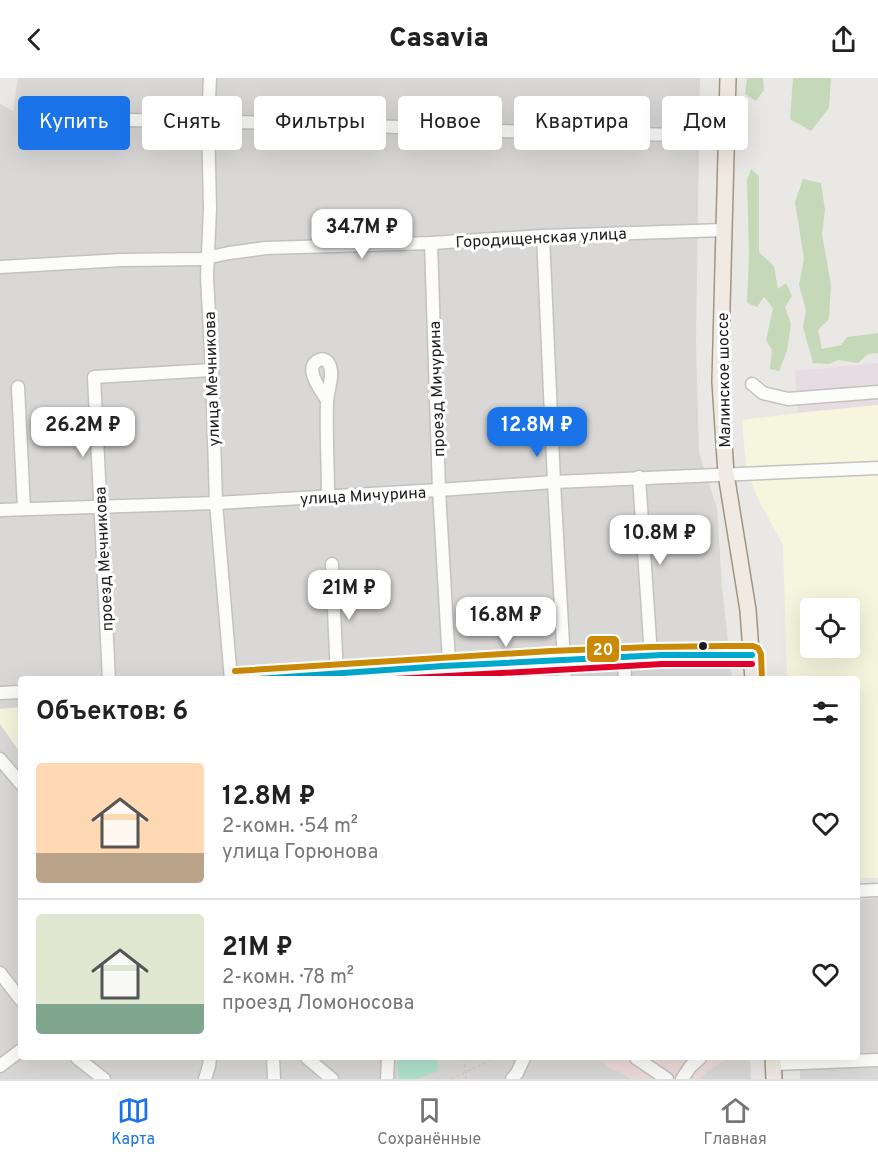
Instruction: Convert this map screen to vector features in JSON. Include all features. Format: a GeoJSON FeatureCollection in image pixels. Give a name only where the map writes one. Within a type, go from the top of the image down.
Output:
{"type":"FeatureCollection","features":[{"type":"Feature","properties":{"kind":"main road","name":"Малинское шоссе"},"geometry":{"type":"LineString","coordinates":[[728,78],[728,96]]}},
{"type":"Feature","properties":{"kind":"main road","name":"Малинское шоссе"},"geometry":{"type":"LineString","coordinates":[[727,150],[720,382],[726,474],[748,610],[753,676]]}},
{"type":"Feature","properties":{"kind":"street","name":"улица Мечникова"},"geometry":{"type":"LineString","coordinates":[[209,96],[210,78]]}},
{"type":"Feature","properties":{"kind":"street"},"geometry":{"type":"LineString","coordinates":[[242,123],[662,135]]}},
{"type":"Feature","properties":{"kind":"street","name":"улица Мечникова"},"geometry":{"type":"LineString","coordinates":[[209,150],[210,208],[207,278],[216,503],[231,676]]}},
{"type":"Feature","properties":{"kind":"street","name":"Городищенская улица"},"geometry":{"type":"LineString","coordinates":[[0,267],[208,258],[229,252],[266,248],[724,230]]}},
{"type":"Feature","properties":{"kind":"street"},"geometry":{"type":"LineString","coordinates":[[543,236],[565,676]]}},
{"type":"Feature","properties":{"kind":"street","name":"проезд Мичурина"},"geometry":{"type":"LineString","coordinates":[[431,243],[439,490],[450,676]]}},
{"type":"Feature","properties":{"kind":"street","name":"проезд Мечникова"},"geometry":{"type":"LineString","coordinates":[[109,676],[94,377],[212,370]]}},
{"type":"Feature","properties":{"kind":"street"},"geometry":{"type":"LineString","coordinates":[[752,384],[763,393],[788,399],[878,392]]}},
{"type":"Feature","properties":{"kind":"street"},"geometry":{"type":"LineString","coordinates":[[18,387],[24,509]]}},
{"type":"Feature","properties":{"kind":"street"},"geometry":{"type":"LineString","coordinates":[[327,400],[328,496]]}},
{"type":"Feature","properties":{"kind":"street","name":"улица Мичурина"},"geometry":{"type":"LineString","coordinates":[[0,510],[216,503],[639,477],[878,468]]}},
{"type":"Feature","properties":{"kind":"street"},"geometry":{"type":"LineString","coordinates":[[639,477],[651,656]]}},
{"type":"Feature","properties":{"kind":"street"},"geometry":{"type":"LineString","coordinates":[[332,564],[337,676],[450,665],[651,656],[752,655]]}},
{"type":"Feature","properties":{"kind":"street"},"geometry":{"type":"LineString","coordinates":[[624,657],[625,676]]}},
{"type":"Feature","properties":{"kind":"street"},"geometry":{"type":"LineString","coordinates":[[0,693],[18,692]]}},
{"type":"Feature","properties":{"kind":"street"},"geometry":{"type":"LineString","coordinates":[[0,759],[18,780]]}},
{"type":"Feature","properties":{"kind":"street"},"geometry":{"type":"LineString","coordinates":[[860,891],[878,890]]}},
{"type":"Feature","properties":{"kind":"street"},"geometry":{"type":"LineString","coordinates":[[0,973],[18,996]]}},
{"type":"Feature","properties":{"kind":"street"},"geometry":{"type":"LineString","coordinates":[[0,1066],[18,1052]]}},
{"type":"Feature","properties":{"kind":"street"},"geometry":{"type":"LineString","coordinates":[[80,1060],[104,1079]]}},
{"type":"Feature","properties":{"kind":"street"},"geometry":{"type":"LineString","coordinates":[[205,1079],[210,1060]]}},
{"type":"Feature","properties":{"kind":"street"},"geometry":{"type":"LineString","coordinates":[[273,1060],[274,1079]]}},
{"type":"Feature","properties":{"kind":"street"},"geometry":{"type":"LineString","coordinates":[[308,1060],[332,1079]]}},
{"type":"Feature","properties":{"kind":"street"},"geometry":{"type":"LineString","coordinates":[[387,1079],[388,1060]]}},
{"type":"Feature","properties":{"kind":"street"},"geometry":{"type":"LineString","coordinates":[[523,1060],[515,1076],[530,1079]]}},
{"type":"Feature","properties":{"kind":"street"},"geometry":{"type":"LineString","coordinates":[[639,1060],[667,1079]]}},
{"type":"Feature","properties":{"kind":"street"},"geometry":{"type":"LineString","coordinates":[[682,1079],[698,1060]]}},
{"type":"Feature","properties":{"kind":"street"},"geometry":{"type":"LineString","coordinates":[[774,1067],[878,1060]]}},
{"type":"Feature","properties":{"kind":"path"},"geometry":{"type":"LineString","coordinates":[[464,1060],[466,1079]]}},
{"type":"Feature","properties":{"kind":"path"},"geometry":{"type":"LineString","coordinates":[[451,1079],[490,1060]]}},
{"type":"Feature","properties":{"kind":"shaded area"},"geometry":{"type":"Polygon","coordinates":[[[18,78],[700,78],[700,96],[662,96],[662,150],[699,150],[696,343],[699,453],[717,508],[722,586],[732,676],[18,676],[18,1060],[602,1060],[609,1068],[631,1079],[0,1079],[0,104],[13,111],[18,78]]]}},
{"type":"Feature","properties":{"kind":"shaded area"},"geometry":{"type":"Polygon","coordinates":[[[747,78],[763,78],[764,90],[756,101],[745,94],[747,78]]]}},
{"type":"Feature","properties":{"kind":"shaded area"},"geometry":{"type":"Polygon","coordinates":[[[793,78],[831,78],[829,108],[811,131],[790,119],[793,78]]]}},
{"type":"Feature","properties":{"kind":"shaded area"},"geometry":{"type":"Polygon","coordinates":[[[751,169],[759,176],[759,252],[774,266],[778,289],[786,283],[792,296],[785,307],[791,324],[787,351],[779,371],[770,369],[772,350],[766,340],[773,308],[764,297],[757,307],[747,303],[749,255],[747,180],[751,169]]]}},
{"type":"Feature","properties":{"kind":"shaded area"},"geometry":{"type":"Polygon","coordinates":[[[803,179],[821,183],[825,210],[822,234],[831,285],[829,319],[818,330],[822,349],[841,345],[847,337],[878,333],[878,353],[868,354],[858,363],[838,360],[829,364],[813,363],[803,327],[806,310],[799,285],[804,259],[795,202],[803,179]]]}},
{"type":"Feature","properties":{"kind":"shaded area"},"geometry":{"type":"Polygon","coordinates":[[[878,363],[878,405],[798,413],[795,371],[878,363]]]}},
{"type":"Feature","properties":{"kind":"shaded area"},"geometry":{"type":"Polygon","coordinates":[[[878,405],[878,878],[860,878],[860,676],[787,676],[783,545],[758,499],[746,465],[742,420],[878,405]]]}},
{"type":"Feature","properties":{"kind":"shaded area"},"geometry":{"type":"Polygon","coordinates":[[[18,707],[18,750],[0,724],[0,709],[18,707]]]}},
{"type":"Feature","properties":{"kind":"shaded area"},"geometry":{"type":"Polygon","coordinates":[[[878,898],[878,1079],[800,1079],[800,1060],[860,1060],[860,900],[878,898]]]}},
{"type":"Feature","properties":{"kind":"shaded area"},"geometry":{"type":"Polygon","coordinates":[[[602,1060],[725,1060],[708,1070],[700,1079],[631,1079],[609,1068],[602,1060]]]}},
{"type":"Feature","properties":{"kind":"shaded area"},"geometry":{"type":"Polygon","coordinates":[[[725,1060],[748,1060],[750,1061],[751,1079],[700,1079],[708,1070],[725,1060]]]}},
{"type":"Feature","properties":{"kind":"green space"},"geometry":{"type":"Polygon","coordinates":[[[397,1060],[437,1060],[438,1071],[417,1079],[399,1079],[397,1060]]]}},
{"type":"Feature","properties":{"kind":"transit line","name":"20"},"geometry":{"type":"LineString","coordinates":[[235,671],[551,651],[753,646],[758,648],[761,654],[762,676]]}},
{"type":"Feature","properties":{"kind":"transit line"},"geometry":{"type":"LineString","coordinates":[[300,676],[662,655],[752,655]]}},
{"type":"Feature","properties":{"kind":"transit line"},"geometry":{"type":"LineString","coordinates":[[448,676],[662,664],[752,664]]}}]}
